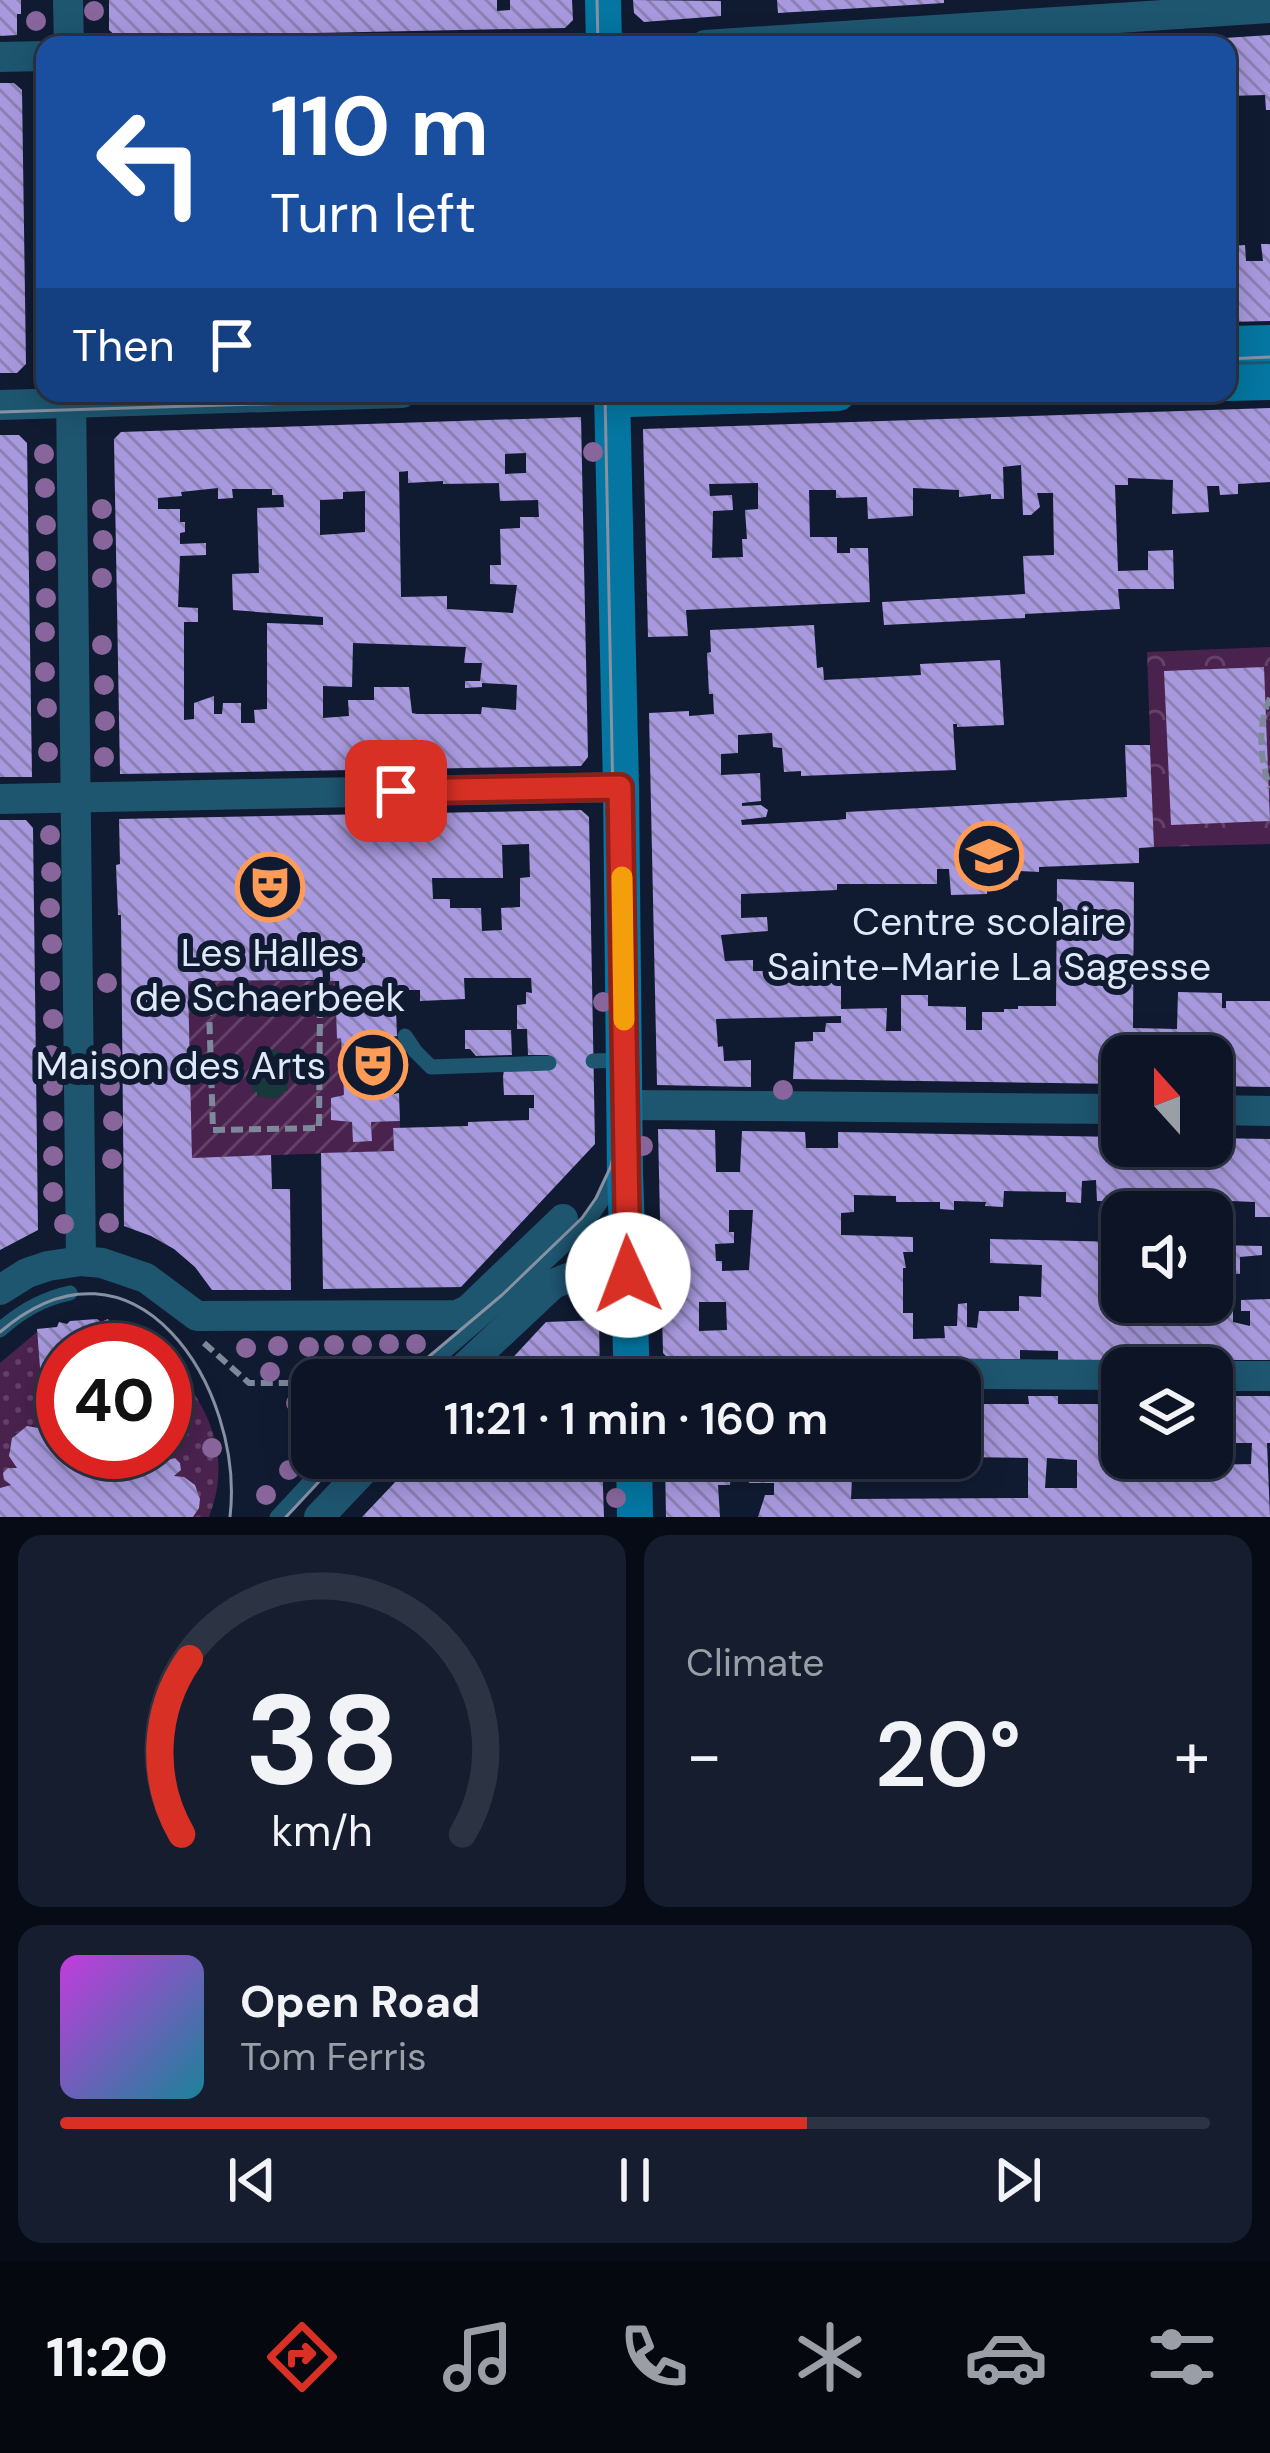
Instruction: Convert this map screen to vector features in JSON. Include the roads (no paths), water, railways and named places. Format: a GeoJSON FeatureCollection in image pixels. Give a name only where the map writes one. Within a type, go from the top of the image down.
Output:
{"type":"FeatureCollection","features":[{"type":"Feature","properties":{"kind":"street"},"geometry":{"type":"LineString","coordinates":[[68,0],[69,36]]}},
{"type":"Feature","properties":{"kind":"street"},"geometry":{"type":"LineString","coordinates":[[603,0],[604,36]]}},
{"type":"Feature","properties":{"kind":"street"},"geometry":{"type":"LineString","coordinates":[[842,36],[1270,8]]}},
{"type":"Feature","properties":{"kind":"street"},"geometry":{"type":"LineString","coordinates":[[0,57],[36,56]]}},
{"type":"Feature","properties":{"kind":"street"},"geometry":{"type":"LineString","coordinates":[[1236,344],[1270,343]]}},
{"type":"Feature","properties":{"kind":"street"},"geometry":{"type":"LineString","coordinates":[[1236,383],[1270,382]]}},
{"type":"Feature","properties":{"kind":"street"},"geometry":{"type":"LineString","coordinates":[[0,405],[36,402]]}},
{"type":"Feature","properties":{"kind":"street"},"geometry":{"type":"LineString","coordinates":[[72,402],[81,1261]]}},
{"type":"Feature","properties":{"kind":"street"},"geometry":{"type":"LineString","coordinates":[[612,402],[620,787],[609,1060],[625,1123],[631,1359]]}},
{"type":"Feature","properties":{"kind":"street"},"geometry":{"type":"LineString","coordinates":[[0,799],[620,787]]}},
{"type":"Feature","properties":{"kind":"street"},"geometry":{"type":"LineString","coordinates":[[625,1123],[1101,1110]]}},
{"type":"Feature","properties":{"kind":"street"},"geometry":{"type":"LineString","coordinates":[[1233,1110],[1270,1111]]}},
{"type":"Feature","properties":{"kind":"street"},"geometry":{"type":"LineString","coordinates":[[0,1290],[48,1266],[102,1262],[158,1285],[197,1316],[457,1315],[468,1310],[563,1219]]}},
{"type":"Feature","properties":{"kind":"street"},"geometry":{"type":"LineString","coordinates":[[473,1359],[553,1284],[568,1278],[628,1275]]}},
{"type":"Feature","properties":{"kind":"street"},"geometry":{"type":"LineString","coordinates":[[981,1375],[1101,1375]]}},
{"type":"Feature","properties":{"kind":"street"},"geometry":{"type":"LineString","coordinates":[[1233,1376],[1270,1376]]}},
{"type":"Feature","properties":{"kind":"street"},"geometry":{"type":"LineString","coordinates":[[320,1517],[355,1479]]}},
{"type":"Feature","properties":{"kind":"street"},"geometry":{"type":"LineString","coordinates":[[634,1479],[635,1517]]}},
{"type":"Feature","properties":{"kind":"lane"},"geometry":{"type":"LineString","coordinates":[[1236,365],[1270,364]]}},
{"type":"Feature","properties":{"kind":"lane"},"geometry":{"type":"LineString","coordinates":[[406,1036],[431,1067],[549,1063]]}},
{"type":"Feature","properties":{"kind":"lane"},"geometry":{"type":"LineString","coordinates":[[436,1359],[506,1300],[592,1216],[608,1192],[625,1123]]}},
{"type":"Feature","properties":{"kind":"lane"},"geometry":{"type":"LineString","coordinates":[[0,1330],[38,1303],[70,1293]]}},
{"type":"Feature","properties":{"kind":"lane"},"geometry":{"type":"LineString","coordinates":[[278,1517],[313,1479]]}},
{"type":"Feature","properties":{"kind":"tram line"},"geometry":{"type":"LineString","coordinates":[[597,0],[598,36]]}},
{"type":"Feature","properties":{"kind":"tram line"},"geometry":{"type":"LineString","coordinates":[[1236,359],[1270,357]]}},
{"type":"Feature","properties":{"kind":"tram line"},"geometry":{"type":"LineString","coordinates":[[0,412],[323,402]]}},
{"type":"Feature","properties":{"kind":"tram line"},"geometry":{"type":"LineString","coordinates":[[426,1359],[582,1218],[611,1166],[617,1139],[605,402]]}},
{"type":"Feature","properties":{"kind":"tram line"},"geometry":{"type":"LineString","coordinates":[[0,1332],[49,1301],[95,1294],[136,1306],[171,1333],[199,1371],[219,1417],[230,1467],[230,1517]]}},
{"type":"Feature","properties":{"kind":"tram line"},"geometry":{"type":"LineString","coordinates":[[286,1517],[321,1479]]}},
{"type":"Feature","properties":{"kind":"place","name":"Centre scolaire Sainte-Marie La Sagesse"},"geometry":{"type":"Point","coordinates":[989,856]}},
{"type":"Feature","properties":{"kind":"place","name":"Les Halles de Schaerbeek"},"geometry":{"type":"Point","coordinates":[270,887]}},
{"type":"Feature","properties":{"kind":"place","name":"Maison des Arts"},"geometry":{"type":"Point","coordinates":[373,1065]}}]}
